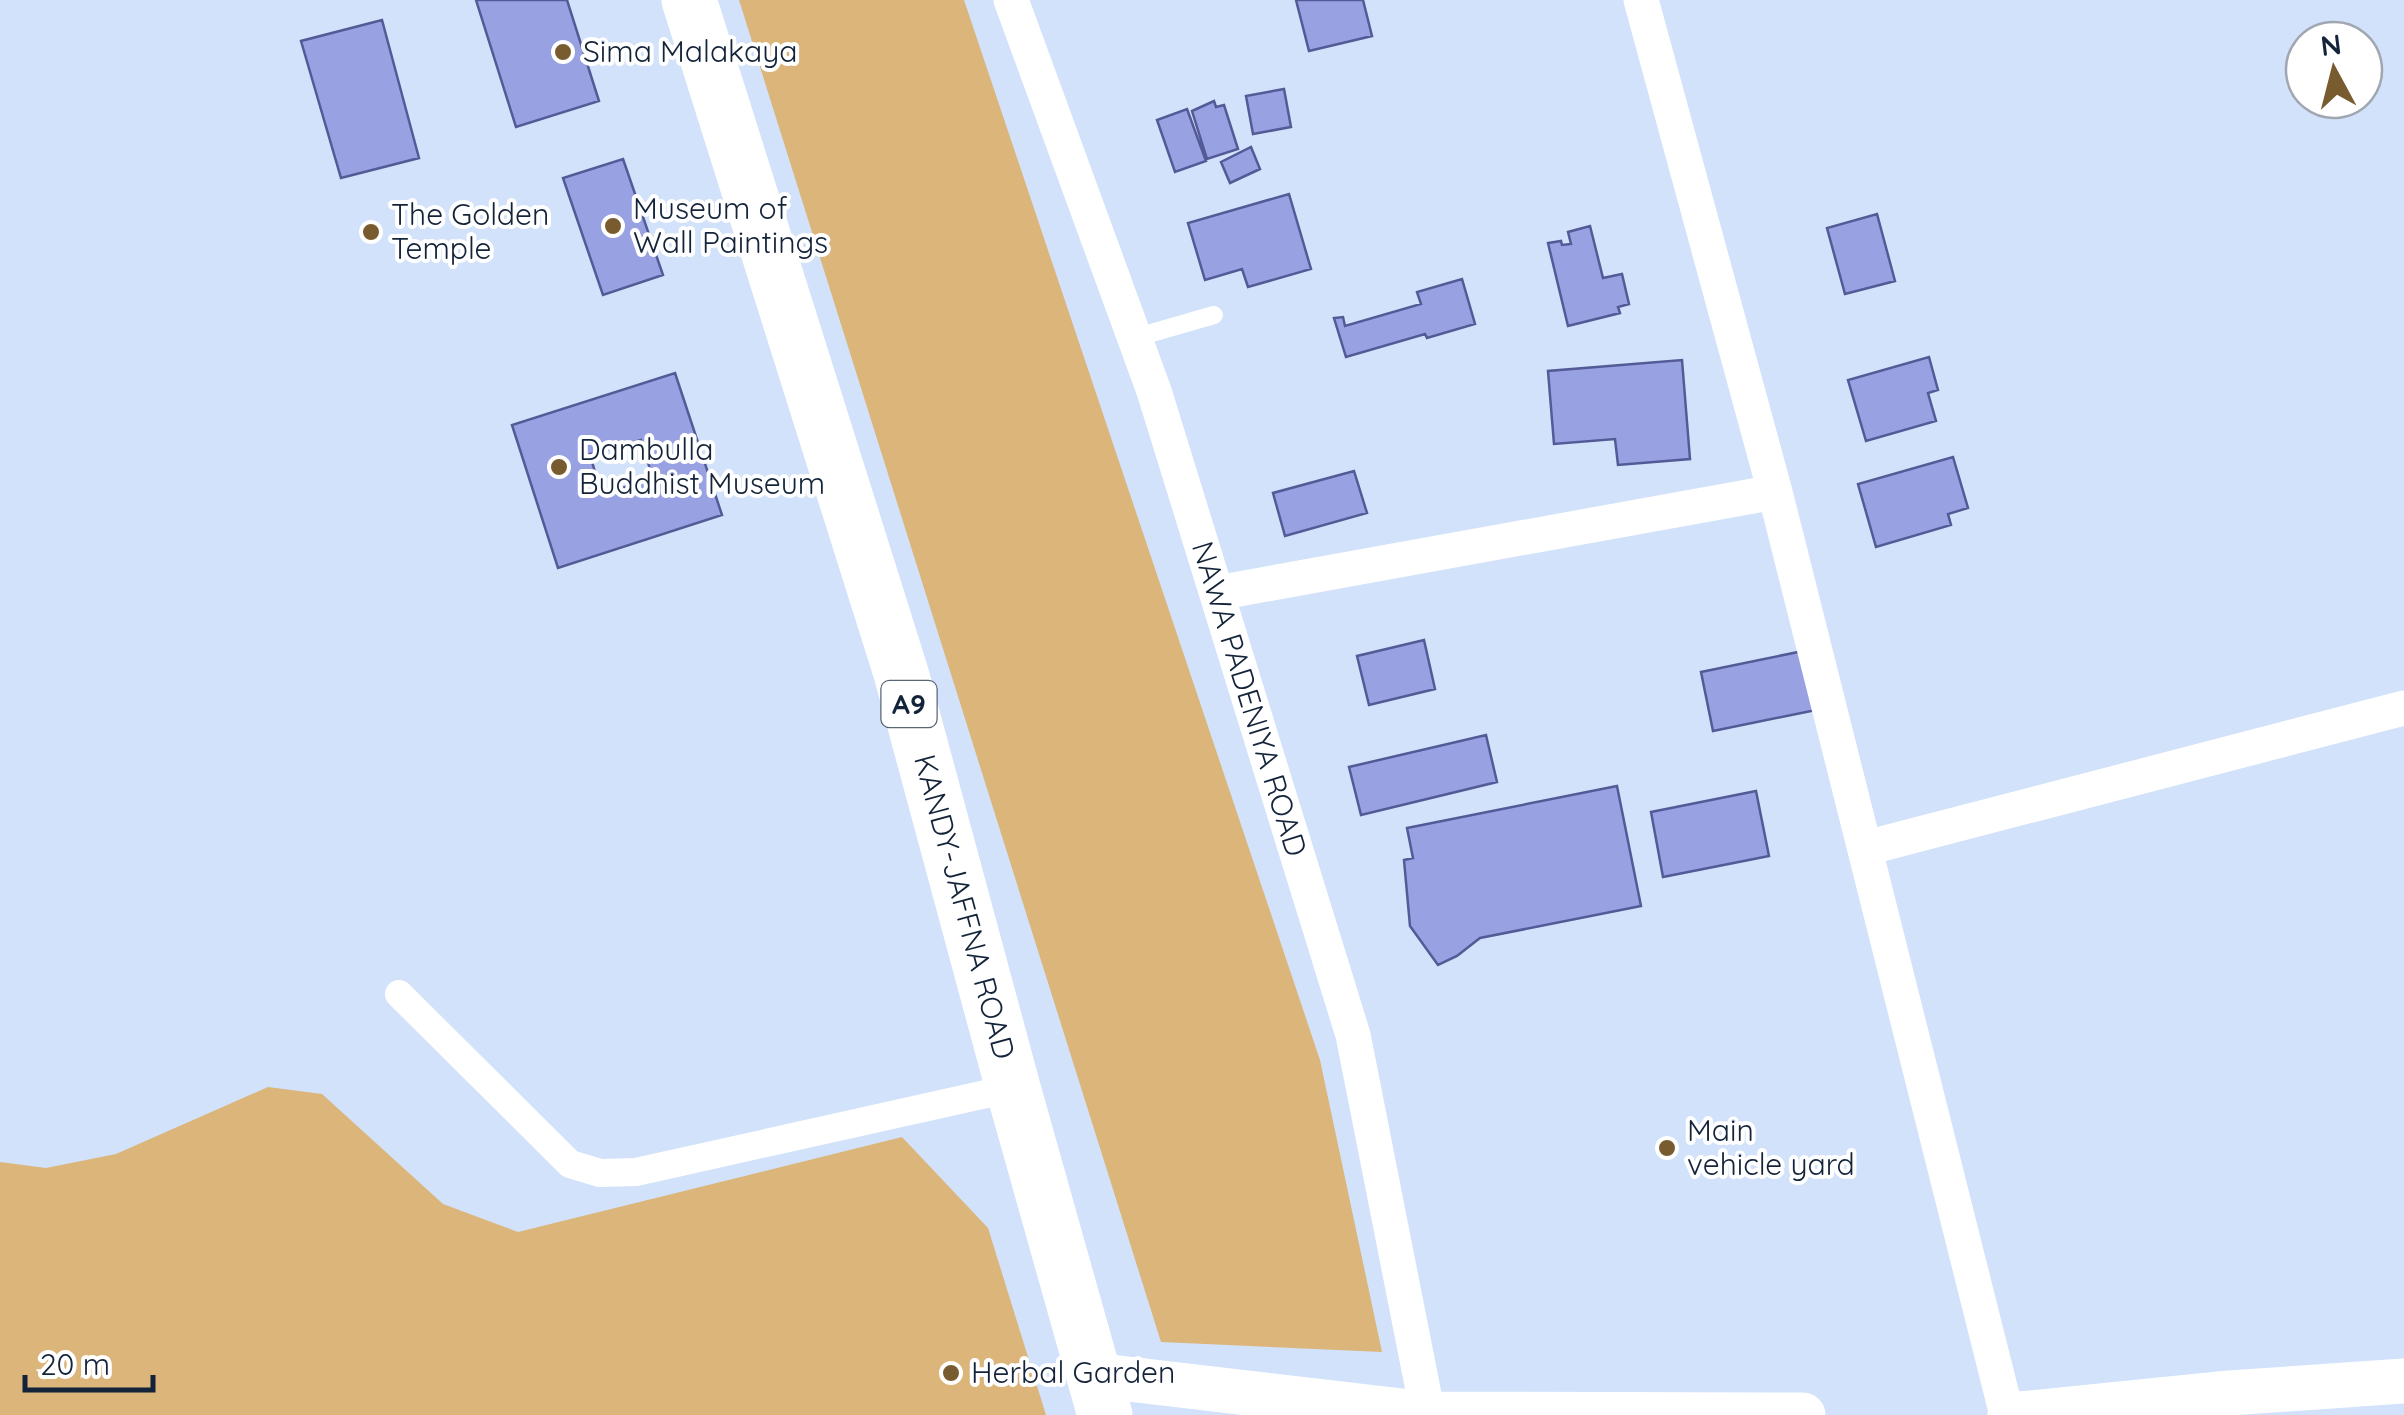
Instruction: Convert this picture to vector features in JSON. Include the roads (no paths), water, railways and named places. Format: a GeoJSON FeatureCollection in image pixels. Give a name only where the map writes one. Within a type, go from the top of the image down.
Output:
{"type":"FeatureCollection","features":[{"type":"Feature","properties":{"kind":"highway","name":"KANDY-JAFFNA ROAD"},"geometry":{"type":"LineString","coordinates":[[688,0],[901,672],[1099,1395]]}},
{"type":"Feature","properties":{"kind":"street","name":"NAWA PADENIYA ROAD"},"geometry":{"type":"LineString","coordinates":[[1011,0],[1134,338],[1353,1035],[1428,1415]]}},
{"type":"Feature","properties":{"kind":"street"},"geometry":{"type":"LineString","coordinates":[[1641,0],[1775,492],[2009,1415],[2229,1393],[2404,1381]]}},
{"type":"Feature","properties":{"kind":"street"},"geometry":{"type":"LineString","coordinates":[[1216,593],[1775,492]]}},
{"type":"Feature","properties":{"kind":"street"},"geometry":{"type":"LineString","coordinates":[[1866,848],[2404,708]]}},
{"type":"Feature","properties":{"kind":"street"},"geometry":{"type":"LineString","coordinates":[[399,994],[570,1164],[600,1173],[636,1172],[1012,1088]]}},
{"type":"Feature","properties":{"kind":"street"},"geometry":{"type":"LineString","coordinates":[[1099,1395],[1428,1415],[1803,1415]]}},
{"type":"Feature","properties":{"kind":"lane"},"geometry":{"type":"LineString","coordinates":[[1134,338],[1214,315]]}},
{"type":"Feature","properties":{"kind":"place","name":"Sima Malakaya"},"geometry":{"type":"Point","coordinates":[563,52]}},
{"type":"Feature","properties":{"kind":"place","name":"Museum of Wall Paintings"},"geometry":{"type":"Point","coordinates":[613,226]}},
{"type":"Feature","properties":{"kind":"place","name":"The Golden Temple"},"geometry":{"type":"Point","coordinates":[371,232]}},
{"type":"Feature","properties":{"kind":"place","name":"Dambulla Buddhist Museum"},"geometry":{"type":"Point","coordinates":[559,467]}},
{"type":"Feature","properties":{"kind":"place","name":"Main vehicle yard"},"geometry":{"type":"Point","coordinates":[1667,1148]}},
{"type":"Feature","properties":{"kind":"place","name":"Herbal Garden"},"geometry":{"type":"Point","coordinates":[951,1373]}}]}
